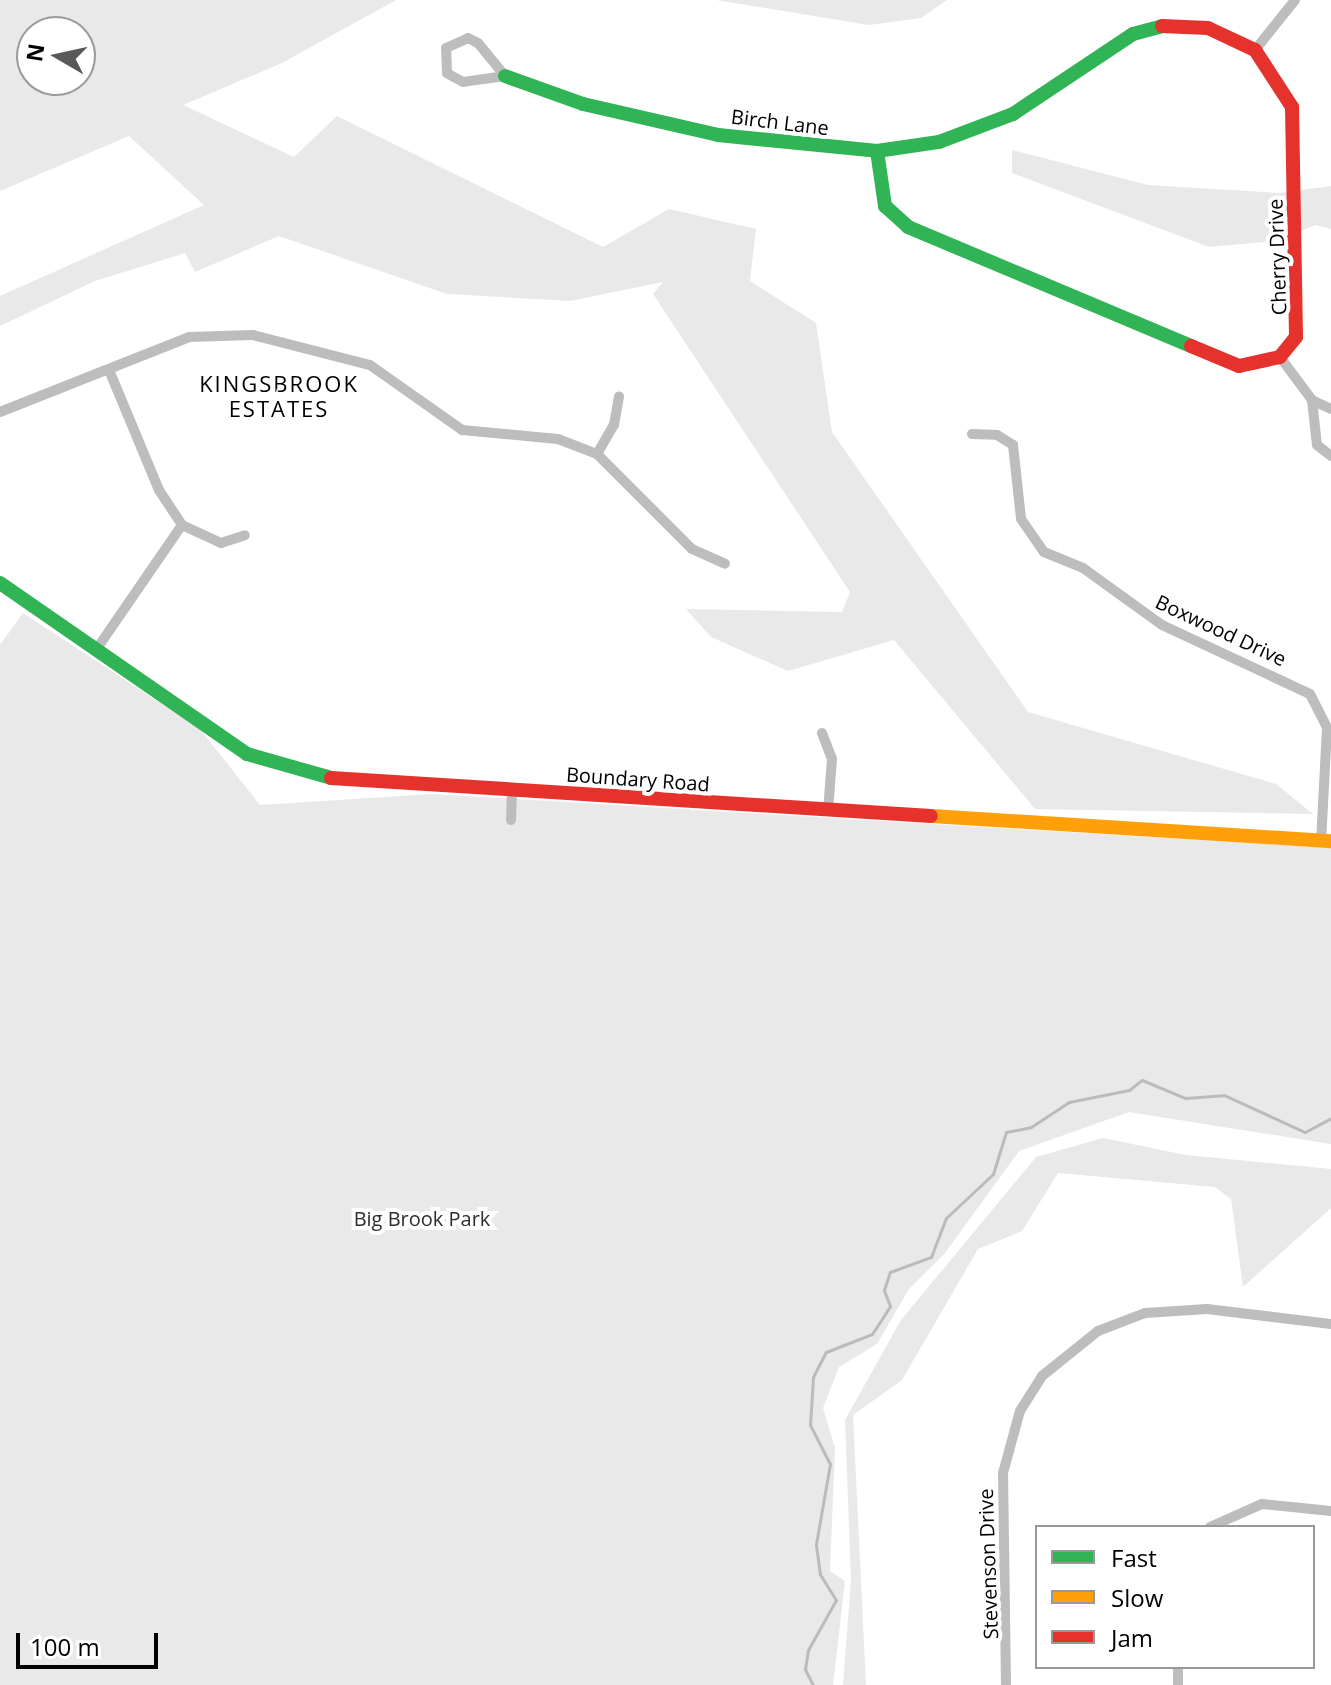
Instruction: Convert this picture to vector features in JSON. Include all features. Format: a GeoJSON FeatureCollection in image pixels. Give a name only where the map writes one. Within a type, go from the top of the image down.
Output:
{"type":"FeatureCollection","features":[{"type":"Feature","properties":{"kind":"street"},"geometry":{"type":"LineString","coordinates":[[1255,50],[1295,0]]}},
{"type":"Feature","properties":{"kind":"street","name":"Cherry Drive"},"geometry":{"type":"LineString","coordinates":[[1047,94],[1118,41],[1155,27],[1208,28],[1255,50],[1284,88],[1297,133],[1301,313],[1280,357]]}},
{"type":"Feature","properties":{"kind":"street","name":"Birch Lane"},"geometry":{"type":"LineString","coordinates":[[505,76],[474,40],[457,39],[444,52],[443,67],[458,81],[505,76],[583,104],[718,135],[877,151],[975,131],[1047,94]]}},
{"type":"Feature","properties":{"kind":"street"},"geometry":{"type":"LineString","coordinates":[[877,151],[879,193],[908,227],[1227,363],[1249,367],[1280,357],[1312,400],[1331,409]]}},
{"type":"Feature","properties":{"kind":"street"},"geometry":{"type":"LineString","coordinates":[[0,412],[189,337],[253,335],[370,365],[462,430],[558,439],[597,454],[692,549],[725,564]]}},
{"type":"Feature","properties":{"kind":"street"},"geometry":{"type":"LineString","coordinates":[[109,370],[159,490],[182,525],[221,543],[245,535]]}},
{"type":"Feature","properties":{"kind":"street"},"geometry":{"type":"LineString","coordinates":[[597,454],[614,425],[619,396]]}},
{"type":"Feature","properties":{"kind":"street"},"geometry":{"type":"LineString","coordinates":[[1312,400],[1317,445],[1331,456]]}},
{"type":"Feature","properties":{"kind":"street","name":"Boxwood Drive"},"geometry":{"type":"LineString","coordinates":[[972,434],[997,435],[1013,445],[1021,519],[1044,552],[1083,568],[1162,625],[1310,694],[1327,728],[1326,841]]}},
{"type":"Feature","properties":{"kind":"street"},"geometry":{"type":"LineString","coordinates":[[96,650],[182,525]]}},
{"type":"Feature","properties":{"kind":"street","name":"Boundary Road"},"geometry":{"type":"LineString","coordinates":[[0,583],[274,766],[323,779],[1326,841]]}},
{"type":"Feature","properties":{"kind":"street"},"geometry":{"type":"LineString","coordinates":[[822,733],[832,759],[828,811]]}},
{"type":"Feature","properties":{"kind":"street"},"geometry":{"type":"LineString","coordinates":[[511,820],[512,791]]}},
{"type":"Feature","properties":{"kind":"street","name":"Stevenson Drive"},"geometry":{"type":"LineString","coordinates":[[1006,1685],[1003,1473],[1020,1411],[1042,1376],[1098,1331],[1145,1313],[1207,1309],[1331,1324]]}},
{"type":"Feature","properties":{"kind":"street"},"geometry":{"type":"LineString","coordinates":[[1215,1525],[1262,1504],[1331,1511]]}},
{"type":"Feature","properties":{"kind":"green space"},"geometry":{"type":"Polygon","coordinates":[[[0,0],[396,0],[282,63],[183,105],[294,157],[337,116],[603,247],[669,209],[756,229],[750,281],[816,323],[832,432],[1028,712],[1276,784],[1313,814],[1035,809],[894,640],[788,671],[711,637],[686,609],[842,612],[850,592],[653,294],[663,282],[570,301],[447,294],[279,236],[195,272],[185,253],[95,281],[0,326],[0,296],[204,205],[129,136],[0,191],[0,0]]]}},
{"type":"Feature","properties":{"kind":"green space"},"geometry":{"type":"Polygon","coordinates":[[[716,0],[947,0],[921,18],[869,25],[716,0]]]}},
{"type":"Feature","properties":{"kind":"green space"},"geometry":{"type":"Polygon","coordinates":[[[1012,150],[1148,185],[1279,193],[1331,186],[1331,229],[1315,225],[1276,241],[1209,247],[1012,173],[1012,150]]]}},
{"type":"Feature","properties":{"kind":"green space","name":"Big Brook Park"},"geometry":{"type":"Polygon","coordinates":[[[23,613],[200,729],[260,805],[431,794],[1331,848],[1331,1144],[1129,1112],[1019,1151],[945,1253],[909,1289],[877,1344],[839,1367],[823,1408],[835,1448],[830,1571],[845,1581],[833,1685],[0,1685],[0,645],[23,613]]]}},
{"type":"Feature","properties":{"kind":"green space"},"geometry":{"type":"Polygon","coordinates":[[[1103,1138],[1186,1155],[1331,1169],[1331,1208],[1243,1287],[1231,1199],[1215,1187],[1058,1173],[1022,1231],[978,1249],[902,1380],[853,1415],[866,1685],[843,1685],[851,1580],[845,1420],[901,1320],[1036,1157],[1103,1138]]]}},
{"type":"Feature","properties":{"kind":"waterway"},"geometry":{"type":"LineString","coordinates":[[813,1685],[805,1669],[808,1650],[836,1600],[820,1574],[816,1544],[830,1464],[810,1425],[813,1377],[826,1352],[872,1334],[890,1306],[884,1290],[890,1272],[931,1257],[946,1218],[993,1174],[1006,1132],[1031,1127],[1069,1102],[1129,1090],[1142,1080],[1185,1098],[1224,1095],[1305,1132],[1331,1118]]}},
{"type":"Feature","properties":{"kind":"traffic: fast"},"geometry":{"type":"LineString","coordinates":[[505,76],[583,104],[718,135],[877,151],[939,142],[1013,114],[1133,34],[1162,26]]}},
{"type":"Feature","properties":{"kind":"traffic: fast"},"geometry":{"type":"LineString","coordinates":[[877,151],[885,206],[908,227],[1191,346]]}},
{"type":"Feature","properties":{"kind":"traffic: fast"},"geometry":{"type":"LineString","coordinates":[[0,583],[247,754],[331,778]]}},
{"type":"Feature","properties":{"kind":"traffic: slow"},"geometry":{"type":"LineString","coordinates":[[931,816],[1331,841]]}},
{"type":"Feature","properties":{"kind":"traffic: jam"},"geometry":{"type":"LineString","coordinates":[[1162,26],[1208,28],[1255,50],[1292,107],[1296,337],[1280,357],[1239,366],[1191,346]]}},
{"type":"Feature","properties":{"kind":"traffic: jam"},"geometry":{"type":"LineString","coordinates":[[331,778],[931,816]]}},
{"type":"Feature","properties":{"kind":"district","name":"KINGSBROOK ESTATES"},"geometry":{"type":"Point","coordinates":[279,396]}}]}
